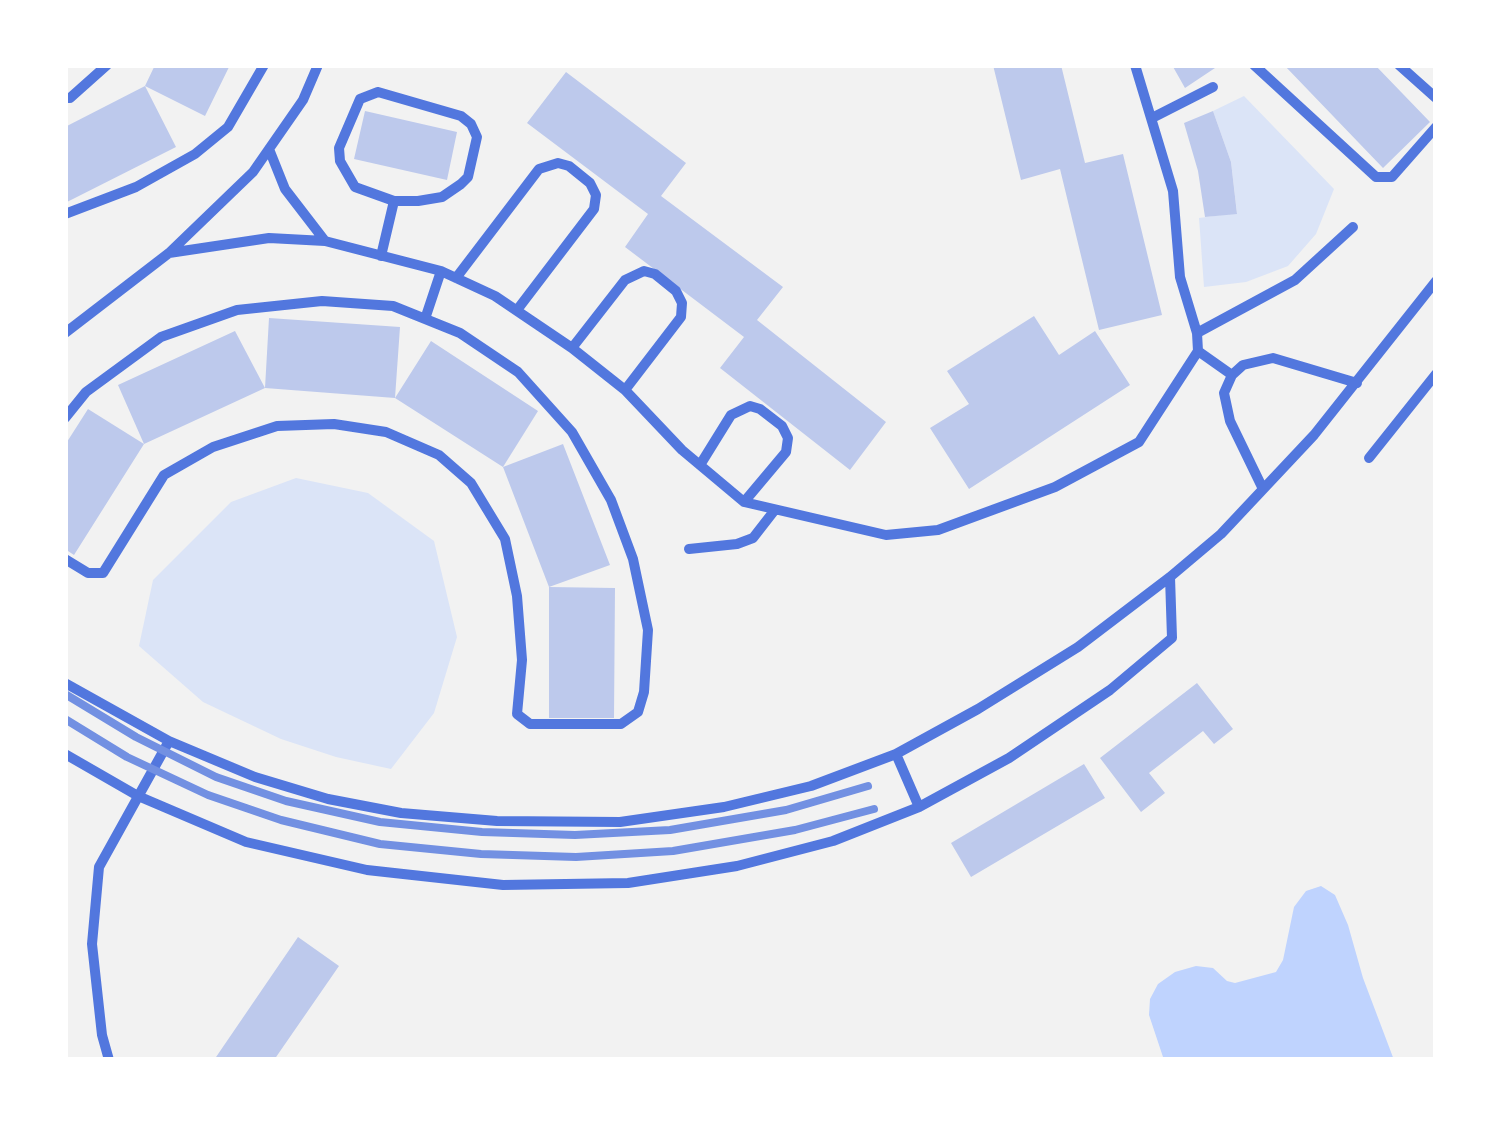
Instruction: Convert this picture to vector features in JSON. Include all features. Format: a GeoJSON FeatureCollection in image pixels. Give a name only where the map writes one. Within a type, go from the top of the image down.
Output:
{"type":"FeatureCollection","features":[{"type":"Feature","properties":{"kind":"street"},"geometry":{"type":"LineString","coordinates":[[65,98],[70,98],[108,65]]}},
{"type":"Feature","properties":{"kind":"street"},"geometry":{"type":"LineString","coordinates":[[65,214],[136,187],[195,154],[228,127],[264,65]]}},
{"type":"Feature","properties":{"kind":"street"},"geometry":{"type":"LineString","coordinates":[[65,333],[169,253],[253,172],[303,100],[318,65]]}},
{"type":"Feature","properties":{"kind":"street"},"geometry":{"type":"LineString","coordinates":[[169,253],[269,238],[325,241],[441,272],[495,296],[572,348],[624,390],[744,502],[886,534],[938,530],[1055,486],[1139,442],[1198,351],[1197,333],[1180,277],[1173,191],[1135,65]]}},
{"type":"Feature","properties":{"kind":"street"},"geometry":{"type":"LineString","coordinates":[[1254,65],[1376,178],[1392,177],[1436,127]]}},
{"type":"Feature","properties":{"kind":"street"},"geometry":{"type":"LineString","coordinates":[[1399,65],[1436,98]]}},
{"type":"Feature","properties":{"kind":"street"},"geometry":{"type":"LineString","coordinates":[[1152,118],[1212,87]]}},
{"type":"Feature","properties":{"kind":"street"},"geometry":{"type":"LineString","coordinates":[[378,92],[461,116],[471,124],[477,137],[468,177],[461,184],[442,197],[394,201],[354,187],[340,161],[339,148],[360,100],[378,92]]}},
{"type":"Feature","properties":{"kind":"street"},"geometry":{"type":"LineString","coordinates":[[269,149],[285,188],[325,241]]}},
{"type":"Feature","properties":{"kind":"street"},"geometry":{"type":"LineString","coordinates":[[456,278],[539,169],[558,163],[568,166],[590,183],[596,196],[594,209],[517,310]]}},
{"type":"Feature","properties":{"kind":"street"},"geometry":{"type":"LineString","coordinates":[[381,256],[394,201]]}},
{"type":"Feature","properties":{"kind":"street"},"geometry":{"type":"LineString","coordinates":[[1197,333],[1295,280],[1353,227]]}},
{"type":"Feature","properties":{"kind":"street"},"geometry":{"type":"LineString","coordinates":[[572,348],[625,280],[644,271],[655,274],[676,291],[682,304],[681,317],[624,390]]}},
{"type":"Feature","properties":{"kind":"street"},"geometry":{"type":"LineString","coordinates":[[425,319],[441,272]]}},
{"type":"Feature","properties":{"kind":"street"},"geometry":{"type":"LineString","coordinates":[[65,683],[169,741],[256,777],[328,799],[401,813],[496,821],[620,822],[724,807],[811,786],[896,754],[978,709],[1078,647],[1170,577],[1221,534],[1263,489],[1357,383],[1436,282]]}},
{"type":"Feature","properties":{"kind":"street"},"geometry":{"type":"LineString","coordinates":[[65,418],[86,392],[161,338],[237,310],[322,302],[392,306],[460,333],[518,372],[572,432],[611,500],[633,559],[648,630],[644,692],[638,712],[622,724],[530,724],[517,714],[522,660],[517,596],[505,539],[472,484],[439,455],[386,432],[334,424],[277,426],[213,447],[164,475],[104,572],[88,573],[65,559]]}},
{"type":"Feature","properties":{"kind":"street"},"geometry":{"type":"LineString","coordinates":[[1198,351],[1232,376]]}},
{"type":"Feature","properties":{"kind":"street"},"geometry":{"type":"LineString","coordinates":[[1263,489],[1230,421],[1224,393],[1232,376],[1243,365],[1273,358],[1357,383]]}},
{"type":"Feature","properties":{"kind":"street"},"geometry":{"type":"LineString","coordinates":[[1369,458],[1436,374]]}},
{"type":"Feature","properties":{"kind":"street"},"geometry":{"type":"LineString","coordinates":[[700,465],[731,416],[750,406],[782,426],[788,438],[786,452],[744,502]]}},
{"type":"Feature","properties":{"kind":"street"},"geometry":{"type":"LineString","coordinates":[[688,550],[753,538],[774,511]]}},
{"type":"Feature","properties":{"kind":"street"},"geometry":{"type":"LineString","coordinates":[[65,754],[138,796],[246,842],[367,870],[503,885],[628,883],[737,866],[833,841],[919,807],[1010,758],[1110,690],[1172,638],[1170,577]]}},
{"type":"Feature","properties":{"kind":"street"},"geometry":{"type":"LineString","coordinates":[[109,1060],[102,1035],[92,944],[99,867],[169,741]]}},
{"type":"Feature","properties":{"kind":"street"},"geometry":{"type":"LineString","coordinates":[[896,754],[919,807]]}},
{"type":"Feature","properties":{"kind":"shaded area"},"geometry":{"type":"Polygon","coordinates":[[[1244,96],[1334,189],[1316,234],[1288,266],[1246,282],[1204,287],[1199,218],[1237,213],[1231,162],[1213,111],[1244,96]]]}},
{"type":"Feature","properties":{"kind":"shaded area"},"geometry":{"type":"Polygon","coordinates":[[[296,478],[368,493],[434,541],[457,637],[434,713],[391,769],[281,739],[203,702],[139,646],[153,580],[231,502],[296,478]]]}},
{"type":"Feature","properties":{"kind":"water"},"geometry":{"type":"Polygon","coordinates":[[[1321,886],[1335,895],[1348,925],[1394,1060],[1164,1060],[1149,1015],[1150,999],[1158,984],[1175,972],[1196,966],[1213,968],[1235,983],[1276,972],[1283,960],[1294,907],[1306,891],[1321,886]]]}},
{"type":"Feature","properties":{"kind":"building"},"geometry":{"type":"Polygon","coordinates":[[[155,65],[230,65],[205,116],[145,86],[155,65]]]}},
{"type":"Feature","properties":{"kind":"building"},"geometry":{"type":"Polygon","coordinates":[[[993,65],[1061,65],[1085,163],[1123,154],[1162,315],[1099,330],[1060,169],[1021,180],[993,65]]]}},
{"type":"Feature","properties":{"kind":"building"},"geometry":{"type":"Polygon","coordinates":[[[1172,65],[1213,65],[1215,68],[1185,88],[1172,65]]]}},
{"type":"Feature","properties":{"kind":"building"},"geometry":{"type":"Polygon","coordinates":[[[1284,65],[1375,65],[1430,122],[1383,168],[1284,65]]]}},
{"type":"Feature","properties":{"kind":"building"},"geometry":{"type":"Polygon","coordinates":[[[566,72],[686,163],[661,196],[783,287],[757,320],[886,422],[850,470],[720,368],[744,337],[625,247],[648,214],[527,123],[566,72]]]}},
{"type":"Feature","properties":{"kind":"building"},"geometry":{"type":"Polygon","coordinates":[[[145,86],[176,147],[65,203],[65,127],[145,86]]]}},
{"type":"Feature","properties":{"kind":"building"},"geometry":{"type":"Polygon","coordinates":[[[365,111],[457,132],[447,180],[354,159],[365,111]]]}},
{"type":"Feature","properties":{"kind":"building"},"geometry":{"type":"Polygon","coordinates":[[[1213,111],[1231,162],[1237,214],[1205,217],[1198,171],[1184,123],[1213,111]]]}},
{"type":"Feature","properties":{"kind":"building"},"geometry":{"type":"Polygon","coordinates":[[[1034,316],[1059,355],[1095,331],[1130,385],[969,489],[930,428],[969,404],[947,371],[1034,316]]]}},
{"type":"Feature","properties":{"kind":"building"},"geometry":{"type":"Polygon","coordinates":[[[269,318],[400,327],[395,398],[265,388],[269,318]]]}},
{"type":"Feature","properties":{"kind":"building"},"geometry":{"type":"Polygon","coordinates":[[[235,331],[265,388],[144,444],[118,385],[235,331]]]}},
{"type":"Feature","properties":{"kind":"building"},"geometry":{"type":"Polygon","coordinates":[[[431,341],[538,411],[503,467],[395,398],[431,341]]]}},
{"type":"Feature","properties":{"kind":"building"},"geometry":{"type":"Polygon","coordinates":[[[88,409],[144,444],[74,555],[65,549],[65,445],[88,409]]]}},
{"type":"Feature","properties":{"kind":"building"},"geometry":{"type":"Polygon","coordinates":[[[563,444],[610,565],[549,587],[503,467],[563,444]]]}},
{"type":"Feature","properties":{"kind":"building"},"geometry":{"type":"Polygon","coordinates":[[[549,587],[615,588],[614,718],[549,718],[549,587]]]}},
{"type":"Feature","properties":{"kind":"building"},"geometry":{"type":"Polygon","coordinates":[[[1197,683],[1233,729],[1214,744],[1203,731],[1149,773],[1165,793],[1141,812],[1100,758],[1197,683]]]}},
{"type":"Feature","properties":{"kind":"building"},"geometry":{"type":"Polygon","coordinates":[[[1084,764],[1105,798],[971,877],[951,843],[1084,764]]]}},
{"type":"Feature","properties":{"kind":"building"},"geometry":{"type":"Polygon","coordinates":[[[298,937],[339,966],[274,1060],[214,1060],[298,937]]]}},
{"type":"Feature","properties":{"kind":"railway"},"geometry":{"type":"LineString","coordinates":[[65,694],[136,737],[216,777],[286,801],[380,822],[482,832],[575,835],[670,830],[786,810],[868,786]]}},
{"type":"Feature","properties":{"kind":"railway"},"geometry":{"type":"LineString","coordinates":[[65,719],[127,757],[208,795],[281,820],[380,844],[481,854],[576,857],[673,851],[795,830],[874,809]]}}]}
